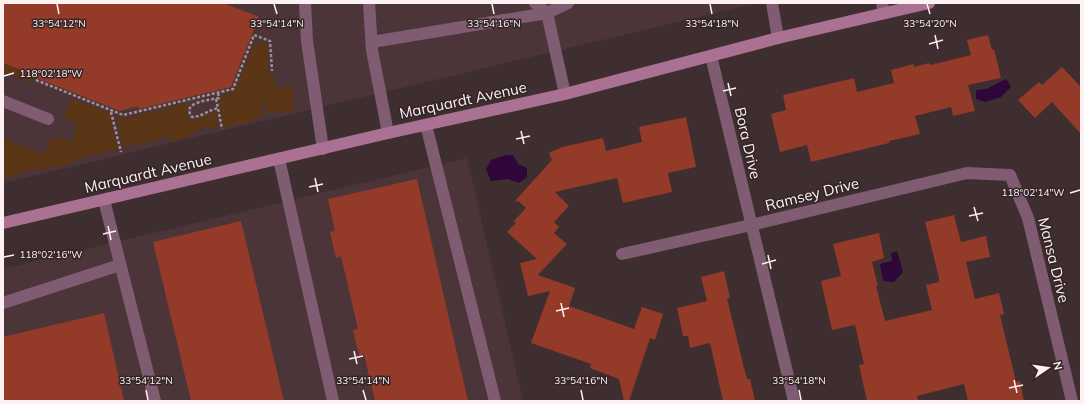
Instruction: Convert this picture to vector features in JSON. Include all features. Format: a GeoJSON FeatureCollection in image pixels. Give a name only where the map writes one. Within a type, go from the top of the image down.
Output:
{"type":"FeatureCollection","features":[{"type":"Feature","properties":{"kind":"street"},"geometry":{"type":"LineString","coordinates":[[305,3],[307,41],[323,149]]}},
{"type":"Feature","properties":{"kind":"street"},"geometry":{"type":"LineString","coordinates":[[369,3],[372,50],[388,133]]}},
{"type":"Feature","properties":{"kind":"street"},"geometry":{"type":"LineString","coordinates":[[535,3],[547,12],[565,94]]}},
{"type":"Feature","properties":{"kind":"street"},"geometry":{"type":"LineString","coordinates":[[372,42],[547,12],[568,3]]}},
{"type":"Feature","properties":{"kind":"street"},"geometry":{"type":"LineString","coordinates":[[772,3],[778,38]]}},
{"type":"Feature","properties":{"kind":"street","name":"Marquardt Avenue"},"geometry":{"type":"LineString","coordinates":[[3,223],[388,133],[565,94],[778,38],[883,8],[930,3]]}},
{"type":"Feature","properties":{"kind":"street","name":"Bora Drive"},"geometry":{"type":"LineString","coordinates":[[711,56],[794,401]]}},
{"type":"Feature","properties":{"kind":"street"},"geometry":{"type":"LineString","coordinates":[[3,101],[48,119]]}},
{"type":"Feature","properties":{"kind":"street"},"geometry":{"type":"LineString","coordinates":[[426,125],[495,401]]}},
{"type":"Feature","properties":{"kind":"street"},"geometry":{"type":"LineString","coordinates":[[279,159],[333,401]]}},
{"type":"Feature","properties":{"kind":"street","name":"Ramsey Drive"},"geometry":{"type":"LineString","coordinates":[[622,254],[751,225],[967,173],[1010,175]]}},
{"type":"Feature","properties":{"kind":"street","name":"Mansa Drive"},"geometry":{"type":"LineString","coordinates":[[1010,175],[1028,218],[1072,401]]}},
{"type":"Feature","properties":{"kind":"street"},"geometry":{"type":"LineString","coordinates":[[104,200],[155,401]]}},
{"type":"Feature","properties":{"kind":"street"},"geometry":{"type":"LineString","coordinates":[[3,303],[120,265]]}},
{"type":"Feature","properties":{"kind":"path"},"geometry":{"type":"LineString","coordinates":[[36,80],[123,115],[233,89],[254,35],[270,41],[272,71]]}},
{"type":"Feature","properties":{"kind":"path"},"geometry":{"type":"LineString","coordinates":[[218,93],[220,98],[192,104],[189,108],[189,113],[192,117],[196,117],[218,108]]}},
{"type":"Feature","properties":{"kind":"path"},"geometry":{"type":"LineString","coordinates":[[216,99],[222,129]]}},
{"type":"Feature","properties":{"kind":"path"},"geometry":{"type":"LineString","coordinates":[[111,111],[121,152]]}},
{"type":"Feature","properties":{"kind":"shaded area"},"geometry":{"type":"Polygon","coordinates":[[[3,3],[757,3],[3,183],[3,3]]]}},
{"type":"Feature","properties":{"kind":"shaded area"},"geometry":{"type":"Polygon","coordinates":[[[261,41],[267,44],[269,74],[274,75],[275,88],[292,86],[294,110],[269,113],[265,108],[267,105],[266,102],[262,102],[264,114],[240,124],[224,127],[218,100],[222,99],[222,95],[235,91],[254,44],[261,45],[261,41]]]}},
{"type":"Feature","properties":{"kind":"shaded area"},"geometry":{"type":"Polygon","coordinates":[[[3,63],[24,71],[24,73],[33,77],[31,83],[3,72],[3,63]]]}},
{"type":"Feature","properties":{"kind":"shaded area"},"geometry":{"type":"Polygon","coordinates":[[[1006,79],[1011,87],[1001,97],[985,102],[976,99],[976,90],[986,89],[1006,79]]]}},
{"type":"Feature","properties":{"kind":"shaded area"},"geometry":{"type":"Polygon","coordinates":[[[71,99],[110,113],[118,149],[85,157],[62,166],[23,172],[3,180],[3,138],[44,154],[50,139],[55,141],[57,136],[72,142],[78,124],[63,118],[71,99]]]}},
{"type":"Feature","properties":{"kind":"shaded area"},"geometry":{"type":"Polygon","coordinates":[[[192,102],[186,110],[188,117],[193,120],[198,119],[216,111],[219,127],[203,128],[189,136],[172,142],[168,140],[167,135],[161,136],[162,140],[123,147],[115,115],[123,119],[192,102]]]}},
{"type":"Feature","properties":{"kind":"shaded area"},"geometry":{"type":"Polygon","coordinates":[[[506,155],[513,155],[518,164],[527,168],[527,177],[519,183],[508,179],[491,181],[486,169],[491,160],[506,155]]]}},
{"type":"Feature","properties":{"kind":"shaded area"},"geometry":{"type":"Polygon","coordinates":[[[467,158],[523,401],[3,401],[3,269],[467,158]]]}},
{"type":"Feature","properties":{"kind":"shaded area"},"geometry":{"type":"Polygon","coordinates":[[[897,251],[903,272],[894,282],[883,281],[880,264],[892,261],[891,253],[897,251]]]}},
{"type":"Feature","properties":{"kind":"building"},"geometry":{"type":"Polygon","coordinates":[[[3,3],[223,3],[259,17],[231,87],[139,109],[138,106],[120,111],[24,73],[24,71],[3,63],[3,3]]]}},
{"type":"Feature","properties":{"kind":"building"},"geometry":{"type":"Polygon","coordinates":[[[988,35],[992,50],[994,49],[1001,78],[968,85],[975,111],[953,116],[951,107],[915,116],[920,134],[811,162],[807,145],[780,152],[771,114],[786,110],[783,95],[854,78],[857,92],[894,83],[891,70],[914,64],[914,67],[929,63],[930,65],[971,55],[967,40],[988,35]]]}},
{"type":"Feature","properties":{"kind":"building"},"geometry":{"type":"Polygon","coordinates":[[[1062,67],[1081,87],[1081,134],[1052,102],[1035,118],[1018,100],[1039,82],[1042,85],[1062,67]]]}},
{"type":"Feature","properties":{"kind":"building"},"geometry":{"type":"Polygon","coordinates":[[[686,117],[696,167],[668,173],[672,192],[623,203],[617,178],[555,192],[569,206],[554,222],[559,227],[554,233],[567,244],[538,275],[575,288],[569,306],[634,329],[642,307],[663,314],[655,340],[650,338],[629,401],[624,401],[619,379],[590,368],[591,364],[531,343],[550,291],[528,296],[520,263],[537,259],[507,232],[516,223],[514,221],[526,208],[518,201],[514,202],[552,160],[549,153],[562,147],[603,138],[606,151],[642,142],[639,127],[686,117]]]}},
{"type":"Feature","properties":{"kind":"building"},"geometry":{"type":"Polygon","coordinates":[[[417,179],[468,401],[375,401],[364,354],[359,356],[353,330],[358,329],[341,256],[336,258],[330,232],[335,231],[328,199],[417,179]]]}},
{"type":"Feature","properties":{"kind":"building"},"geometry":{"type":"Polygon","coordinates":[[[954,215],[961,242],[986,236],[990,257],[966,262],[975,299],[999,293],[1004,314],[1000,315],[1016,382],[1020,381],[1024,401],[968,401],[964,384],[917,396],[918,401],[867,401],[859,365],[864,364],[855,325],[832,330],[821,281],[841,276],[833,244],[879,233],[884,258],[872,262],[878,286],[876,286],[885,321],[932,310],[926,285],[939,282],[939,278],[925,222],[954,215]]]}},
{"type":"Feature","properties":{"kind":"building"},"geometry":{"type":"Polygon","coordinates":[[[241,221],[284,401],[191,401],[153,242],[241,221]]]}},
{"type":"Feature","properties":{"kind":"building"},"geometry":{"type":"Polygon","coordinates":[[[724,271],[730,298],[727,298],[744,368],[747,379],[750,379],[755,401],[723,401],[710,343],[690,348],[688,336],[683,336],[677,308],[707,301],[701,277],[724,271]]]}},
{"type":"Feature","properties":{"kind":"building"},"geometry":{"type":"Polygon","coordinates":[[[104,313],[124,401],[3,401],[3,337],[104,313]]]}}]}
